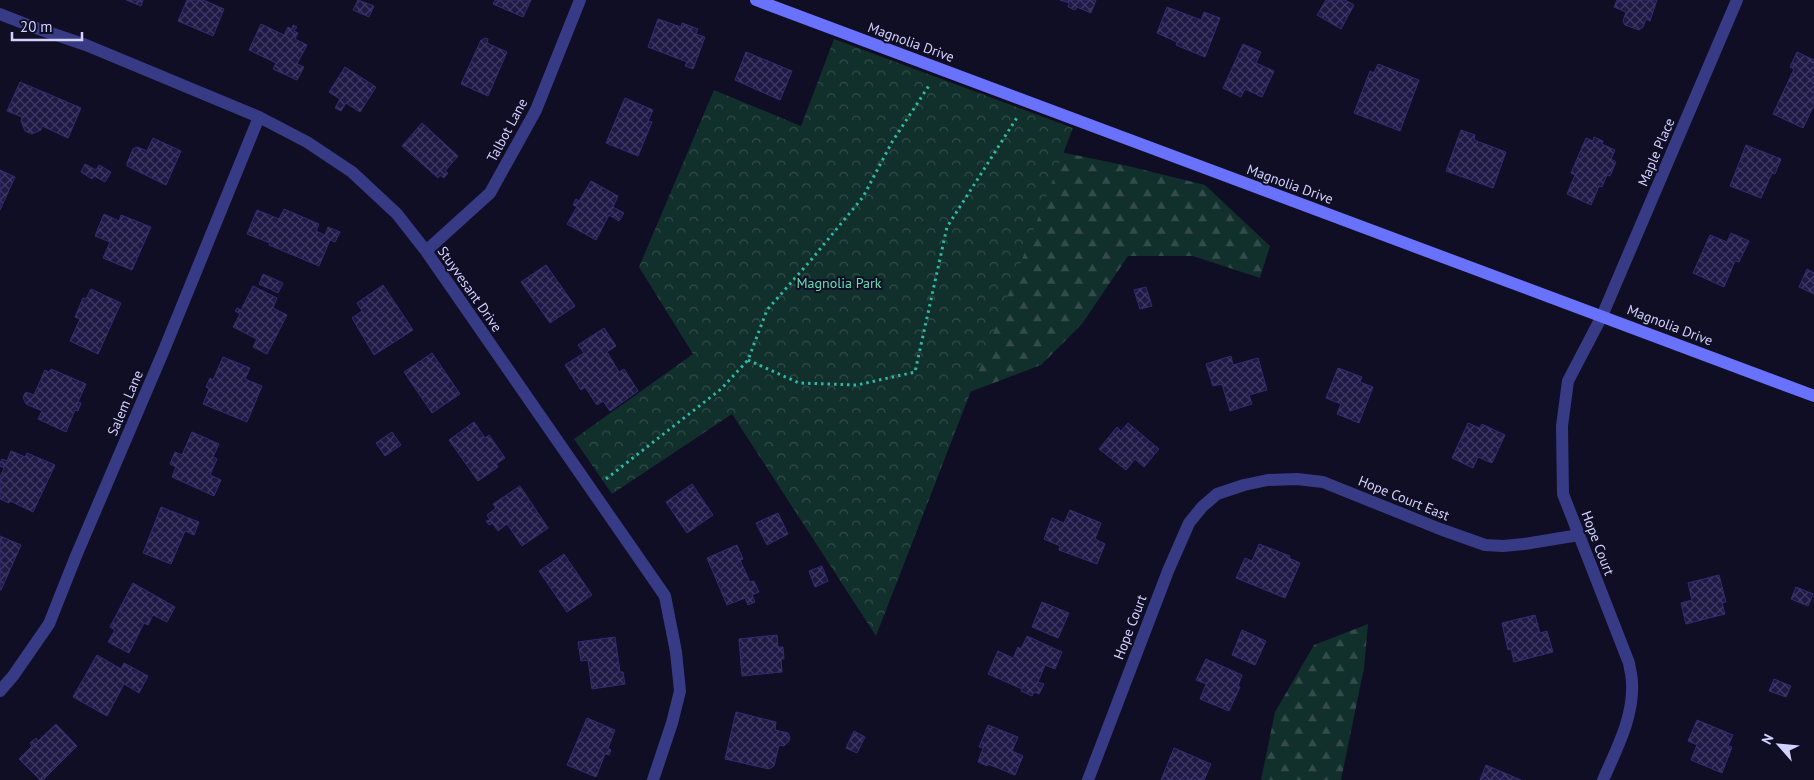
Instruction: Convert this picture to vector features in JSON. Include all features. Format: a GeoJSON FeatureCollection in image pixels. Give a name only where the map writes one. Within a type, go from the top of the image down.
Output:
{"type":"FeatureCollection","features":[{"type":"Feature","properties":{"kind":"street","name":"Talbot Lane"},"geometry":{"type":"LineString","coordinates":[[426,251],[490,193],[536,110],[580,0]]}},
{"type":"Feature","properties":{"kind":"street","name":"Magnolia Drive"},"geometry":{"type":"LineString","coordinates":[[759,0],[1814,396]]}},
{"type":"Feature","properties":{"kind":"street","name":"Maple Place"},"geometry":{"type":"LineString","coordinates":[[1602,316],[1737,0]]}},
{"type":"Feature","properties":{"kind":"street","name":"Stuyvesant Drive"},"geometry":{"type":"LineString","coordinates":[[0,14],[86,44],[259,117],[307,142],[352,172],[397,214],[426,251],[665,596],[676,652],[680,691],[672,723],[653,780]]}},
{"type":"Feature","properties":{"kind":"street","name":"Salem Lane"},"geometry":{"type":"LineString","coordinates":[[0,691],[13,676],[49,624],[259,117]]}},
{"type":"Feature","properties":{"kind":"street","name":"Hope Court"},"geometry":{"type":"LineString","coordinates":[[1602,316],[1568,381],[1562,426],[1563,494],[1628,663],[1632,683],[1630,710],[1621,738],[1603,780]]}},
{"type":"Feature","properties":{"kind":"street","name":"Hope Court East"},"geometry":{"type":"LineString","coordinates":[[1217,494],[1244,485],[1268,480],[1297,479],[1323,482],[1485,545],[1524,544],[1579,535]]}},
{"type":"Feature","properties":{"kind":"street","name":"Hope Court"},"geometry":{"type":"LineString","coordinates":[[1088,780],[1168,571],[1189,523],[1202,507],[1217,494]]}},
{"type":"Feature","properties":{"kind":"path"},"geometry":{"type":"LineString","coordinates":[[592,490],[721,389],[748,360],[767,310],[863,197],[892,142],[940,69]]}},
{"type":"Feature","properties":{"kind":"path"},"geometry":{"type":"LineString","coordinates":[[748,360],[799,383],[856,385],[915,372],[947,226],[1027,101]]}},
{"type":"Feature","properties":{"kind":"green space","name":"Magnolia Park"},"geometry":{"type":"Polygon","coordinates":[[[834,39],[1073,128],[876,636],[732,414],[612,494],[574,439],[693,354],[639,267],[714,90],[801,126],[834,39]]]}},
{"type":"Feature","properties":{"kind":"green space"},"geometry":{"type":"Polygon","coordinates":[[[751,131],[1027,145],[1128,166],[1205,185],[1270,246],[1260,278],[1193,256],[1128,256],[1082,324],[1041,365],[951,399],[751,131]]]}},
{"type":"Feature","properties":{"kind":"green space"},"geometry":{"type":"Polygon","coordinates":[[[1368,624],[1364,668],[1341,780],[1261,780],[1275,712],[1314,645],[1368,624]]]}},
{"type":"Feature","properties":{"kind":"building"},"geometry":{"type":"Polygon","coordinates":[[[126,0],[143,0],[141,6],[126,0]]]}},
{"type":"Feature","properties":{"kind":"building"},"geometry":{"type":"Polygon","coordinates":[[[187,0],[203,0],[224,9],[213,36],[178,21],[187,0]]]}},
{"type":"Feature","properties":{"kind":"building"},"geometry":{"type":"Polygon","coordinates":[[[358,0],[374,6],[369,17],[353,10],[358,0]]]}},
{"type":"Feature","properties":{"kind":"building"},"geometry":{"type":"Polygon","coordinates":[[[495,0],[531,0],[523,17],[493,4],[495,0]]]}},
{"type":"Feature","properties":{"kind":"building"},"geometry":{"type":"Polygon","coordinates":[[[1060,0],[1096,0],[1091,13],[1077,7],[1075,10],[1068,7],[1069,3],[1060,0]]]}},
{"type":"Feature","properties":{"kind":"building"},"geometry":{"type":"Polygon","coordinates":[[[1326,0],[1345,0],[1354,5],[1341,29],[1317,15],[1326,0]]]}},
{"type":"Feature","properties":{"kind":"building"},"geometry":{"type":"Polygon","coordinates":[[[1617,0],[1657,0],[1650,21],[1646,19],[1643,27],[1639,30],[1625,25],[1623,21],[1626,12],[1614,7],[1617,0]]]}},
{"type":"Feature","properties":{"kind":"building"},"geometry":{"type":"Polygon","coordinates":[[[1167,7],[1201,20],[1204,12],[1220,18],[1205,57],[1176,45],[1177,42],[1157,33],[1167,7]]]}},
{"type":"Feature","properties":{"kind":"building"},"geometry":{"type":"Polygon","coordinates":[[[658,19],[681,27],[682,23],[698,29],[696,34],[705,37],[693,69],[685,66],[687,62],[648,47],[658,19]]]}},
{"type":"Feature","properties":{"kind":"building"},"geometry":{"type":"Polygon","coordinates":[[[261,24],[284,35],[288,27],[292,29],[293,25],[297,27],[294,31],[298,33],[295,39],[307,45],[297,64],[304,67],[297,80],[273,69],[276,63],[249,50],[261,24]]]}},
{"type":"Feature","properties":{"kind":"building"},"geometry":{"type":"Polygon","coordinates":[[[484,38],[488,39],[487,43],[507,52],[488,96],[461,84],[481,40],[484,38]]]}},
{"type":"Feature","properties":{"kind":"building"},"geometry":{"type":"Polygon","coordinates":[[[1243,44],[1261,52],[1256,63],[1274,71],[1262,97],[1245,89],[1241,97],[1223,88],[1243,44]]]}},
{"type":"Feature","properties":{"kind":"building"},"geometry":{"type":"Polygon","coordinates":[[[746,52],[792,71],[780,100],[735,80],[746,52]]]}},
{"type":"Feature","properties":{"kind":"building"},"geometry":{"type":"Polygon","coordinates":[[[1797,52],[1814,60],[1814,105],[1803,128],[1773,114],[1794,69],[1790,67],[1797,52]]]}},
{"type":"Feature","properties":{"kind":"building"},"geometry":{"type":"Polygon","coordinates":[[[1378,64],[1419,80],[1400,131],[1354,113],[1370,71],[1374,73],[1378,64]]]}},
{"type":"Feature","properties":{"kind":"building"},"geometry":{"type":"Polygon","coordinates":[[[345,67],[376,87],[360,112],[346,103],[341,111],[335,108],[340,99],[329,92],[345,67]]]}},
{"type":"Feature","properties":{"kind":"building"},"geometry":{"type":"Polygon","coordinates":[[[20,82],[81,108],[68,138],[42,126],[41,130],[32,134],[25,131],[21,121],[22,117],[7,111],[20,82]]]}},
{"type":"Feature","properties":{"kind":"building"},"geometry":{"type":"Polygon","coordinates":[[[625,98],[653,110],[648,121],[652,122],[638,156],[606,143],[625,98]]]}},
{"type":"Feature","properties":{"kind":"building"},"geometry":{"type":"Polygon","coordinates":[[[422,123],[458,156],[445,171],[448,173],[444,178],[440,175],[438,178],[402,146],[422,123]]]}},
{"type":"Feature","properties":{"kind":"building"},"geometry":{"type":"Polygon","coordinates":[[[1461,130],[1475,135],[1474,140],[1506,152],[1493,188],[1446,171],[1461,130]]]}},
{"type":"Feature","properties":{"kind":"building"},"geometry":{"type":"Polygon","coordinates":[[[1594,137],[1603,141],[1602,144],[1615,150],[1611,159],[1616,162],[1610,176],[1607,175],[1602,187],[1599,186],[1591,205],[1567,194],[1575,175],[1571,173],[1586,138],[1593,141],[1594,137]]]}},
{"type":"Feature","properties":{"kind":"building"},"geometry":{"type":"Polygon","coordinates":[[[153,138],[181,151],[166,185],[127,166],[133,149],[137,147],[147,151],[153,138]]]}},
{"type":"Feature","properties":{"kind":"building"},"geometry":{"type":"Polygon","coordinates":[[[1746,145],[1781,159],[1775,174],[1772,173],[1761,198],[1730,186],[1746,145]]]}},
{"type":"Feature","properties":{"kind":"building"},"geometry":{"type":"Polygon","coordinates":[[[85,164],[96,170],[99,165],[111,172],[105,182],[94,176],[92,179],[81,172],[85,164]]]}},
{"type":"Feature","properties":{"kind":"building"},"geometry":{"type":"Polygon","coordinates":[[[0,170],[15,177],[0,210],[0,170]]]}},
{"type":"Feature","properties":{"kind":"building"},"geometry":{"type":"Polygon","coordinates":[[[591,181],[618,196],[613,207],[624,213],[619,221],[609,215],[596,240],[567,224],[577,207],[573,205],[576,199],[579,201],[591,181]]]}},
{"type":"Feature","properties":{"kind":"building"},"geometry":{"type":"Polygon","coordinates":[[[284,209],[319,224],[316,231],[325,235],[328,227],[340,232],[335,242],[330,240],[319,266],[247,234],[257,210],[279,219],[284,209]]]}},
{"type":"Feature","properties":{"kind":"building"},"geometry":{"type":"Polygon","coordinates":[[[104,214],[119,221],[121,215],[151,227],[132,270],[103,258],[110,242],[95,236],[104,214]]]}},
{"type":"Feature","properties":{"kind":"building"},"geometry":{"type":"Polygon","coordinates":[[[1731,233],[1749,241],[1739,262],[1735,261],[1724,287],[1693,273],[1710,235],[1727,242],[1731,233]]]}},
{"type":"Feature","properties":{"kind":"building"},"geometry":{"type":"Polygon","coordinates":[[[546,265],[575,306],[550,323],[521,282],[546,265]]]}},
{"type":"Feature","properties":{"kind":"building"},"geometry":{"type":"Polygon","coordinates":[[[1807,269],[1814,273],[1814,294],[1799,287],[1807,269]]]}},
{"type":"Feature","properties":{"kind":"building"},"geometry":{"type":"Polygon","coordinates":[[[263,274],[283,283],[278,293],[259,284],[263,274]]]}},
{"type":"Feature","properties":{"kind":"building"},"geometry":{"type":"Polygon","coordinates":[[[383,285],[413,330],[374,355],[352,318],[362,311],[357,303],[383,285]]]}},
{"type":"Feature","properties":{"kind":"building"},"geometry":{"type":"Polygon","coordinates":[[[253,286],[277,298],[273,308],[287,315],[267,354],[253,347],[257,339],[233,327],[240,314],[235,311],[237,308],[241,310],[253,286]]]}},
{"type":"Feature","properties":{"kind":"building"},"geometry":{"type":"Polygon","coordinates":[[[1146,287],[1152,306],[1140,309],[1134,290],[1146,287]]]}},
{"type":"Feature","properties":{"kind":"building"},"geometry":{"type":"Polygon","coordinates":[[[91,289],[121,303],[98,354],[70,341],[80,319],[75,317],[83,298],[86,299],[91,289]]]}},
{"type":"Feature","properties":{"kind":"building"},"geometry":{"type":"Polygon","coordinates":[[[604,328],[616,346],[607,352],[619,372],[624,369],[638,391],[610,411],[603,401],[597,405],[585,387],[581,390],[565,365],[584,353],[578,345],[604,328]]]}},
{"type":"Feature","properties":{"kind":"building"},"geometry":{"type":"Polygon","coordinates":[[[432,353],[460,394],[432,413],[404,372],[432,353]]]}},
{"type":"Feature","properties":{"kind":"building"},"geometry":{"type":"Polygon","coordinates":[[[1231,356],[1233,365],[1258,358],[1267,390],[1249,395],[1252,404],[1230,411],[1222,384],[1213,386],[1206,364],[1231,356]]]}},
{"type":"Feature","properties":{"kind":"building"},"geometry":{"type":"Polygon","coordinates":[[[223,357],[250,368],[245,379],[262,386],[247,422],[203,404],[209,389],[206,387],[210,378],[213,380],[223,357]]]}},
{"type":"Feature","properties":{"kind":"building"},"geometry":{"type":"Polygon","coordinates":[[[1338,368],[1362,377],[1360,382],[1373,387],[1359,423],[1337,414],[1341,404],[1326,398],[1338,368]]]}},
{"type":"Feature","properties":{"kind":"building"},"geometry":{"type":"Polygon","coordinates":[[[51,369],[86,384],[78,402],[81,403],[78,411],[75,410],[66,432],[38,419],[42,411],[26,404],[23,397],[26,392],[34,395],[45,370],[49,372],[51,369]]]}},
{"type":"Feature","properties":{"kind":"building"},"geometry":{"type":"Polygon","coordinates":[[[474,422],[485,438],[489,435],[505,458],[496,464],[498,467],[478,481],[449,440],[474,422]]]}},
{"type":"Feature","properties":{"kind":"building"},"geometry":{"type":"Polygon","coordinates":[[[1128,423],[1159,449],[1144,467],[1135,459],[1126,470],[1099,449],[1117,427],[1121,431],[1128,423]]]}},
{"type":"Feature","properties":{"kind":"building"},"geometry":{"type":"Polygon","coordinates":[[[1468,423],[1480,428],[1482,424],[1505,435],[1492,463],[1478,457],[1473,468],[1452,458],[1468,423]]]}},
{"type":"Feature","properties":{"kind":"building"},"geometry":{"type":"Polygon","coordinates":[[[192,432],[219,444],[213,457],[217,459],[210,475],[221,480],[214,496],[172,477],[176,467],[170,464],[175,452],[182,455],[192,432]]]}},
{"type":"Feature","properties":{"kind":"building"},"geometry":{"type":"Polygon","coordinates":[[[392,432],[401,445],[385,456],[376,443],[392,432]]]}},
{"type":"Feature","properties":{"kind":"building"},"geometry":{"type":"Polygon","coordinates":[[[11,451],[25,457],[27,453],[55,465],[33,512],[10,501],[9,503],[0,499],[0,477],[4,468],[0,466],[0,463],[2,459],[7,461],[11,451]]]}},
{"type":"Feature","properties":{"kind":"building"},"geometry":{"type":"Polygon","coordinates":[[[692,484],[713,515],[687,533],[666,502],[692,484]]]}},
{"type":"Feature","properties":{"kind":"building"},"geometry":{"type":"Polygon","coordinates":[[[520,486],[548,528],[522,546],[507,524],[498,531],[492,523],[489,525],[486,521],[490,520],[487,515],[496,508],[493,504],[520,486]]]}},
{"type":"Feature","properties":{"kind":"building"},"geometry":{"type":"Polygon","coordinates":[[[161,507],[199,522],[194,535],[185,531],[171,564],[143,553],[161,507]]]}},
{"type":"Feature","properties":{"kind":"building"},"geometry":{"type":"Polygon","coordinates":[[[1070,510],[1101,523],[1095,539],[1105,544],[1097,564],[1059,550],[1060,546],[1044,539],[1052,518],[1064,523],[1070,510]]]}},
{"type":"Feature","properties":{"kind":"building"},"geometry":{"type":"Polygon","coordinates":[[[778,513],[788,534],[767,545],[756,523],[778,513]]]}},
{"type":"Feature","properties":{"kind":"building"},"geometry":{"type":"Polygon","coordinates":[[[0,536],[21,545],[1,590],[0,590],[0,536]]]}},
{"type":"Feature","properties":{"kind":"building"},"geometry":{"type":"Polygon","coordinates":[[[1259,544],[1290,556],[1289,558],[1300,563],[1285,598],[1236,578],[1245,558],[1252,561],[1259,544]]]}},
{"type":"Feature","properties":{"kind":"building"},"geometry":{"type":"Polygon","coordinates":[[[737,545],[743,559],[740,560],[750,582],[754,581],[759,592],[752,595],[755,602],[748,605],[745,598],[727,605],[707,558],[737,545]]]}},
{"type":"Feature","properties":{"kind":"building"},"geometry":{"type":"Polygon","coordinates":[[[564,554],[592,595],[567,612],[539,571],[564,554]]]}},
{"type":"Feature","properties":{"kind":"building"},"geometry":{"type":"Polygon","coordinates":[[[822,566],[828,581],[815,587],[809,571],[822,566]]]}},
{"type":"Feature","properties":{"kind":"building"},"geometry":{"type":"Polygon","coordinates":[[[1719,575],[1726,602],[1722,603],[1725,614],[1686,624],[1681,603],[1692,600],[1688,583],[1719,575]]]}},
{"type":"Feature","properties":{"kind":"building"},"geometry":{"type":"Polygon","coordinates":[[[133,583],[175,607],[167,622],[153,615],[148,625],[144,623],[129,653],[108,642],[115,630],[110,627],[133,583]]]}},
{"type":"Feature","properties":{"kind":"building"},"geometry":{"type":"Polygon","coordinates":[[[1796,587],[1813,594],[1808,606],[1791,599],[1796,587]]]}},
{"type":"Feature","properties":{"kind":"building"},"geometry":{"type":"Polygon","coordinates":[[[1042,602],[1069,613],[1058,638],[1032,627],[1042,602]]]}},
{"type":"Feature","properties":{"kind":"building"},"geometry":{"type":"Polygon","coordinates":[[[1535,615],[1540,633],[1547,631],[1553,652],[1514,662],[1511,649],[1508,650],[1502,623],[1535,615]]]}},
{"type":"Feature","properties":{"kind":"building"},"geometry":{"type":"Polygon","coordinates":[[[1242,630],[1266,641],[1255,665],[1232,655],[1242,630]]]}},
{"type":"Feature","properties":{"kind":"building"},"geometry":{"type":"Polygon","coordinates":[[[777,635],[778,647],[783,647],[784,659],[781,659],[782,672],[742,676],[739,639],[777,635]]]}},
{"type":"Feature","properties":{"kind":"building"},"geometry":{"type":"Polygon","coordinates":[[[1027,636],[1062,652],[1055,669],[1045,665],[1038,682],[1044,684],[1039,694],[1034,692],[1032,696],[1021,691],[1022,689],[988,674],[998,651],[1013,658],[1018,647],[1021,649],[1027,636]]]}},
{"type":"Feature","properties":{"kind":"building"},"geometry":{"type":"Polygon","coordinates":[[[615,637],[620,672],[623,672],[625,684],[592,689],[588,660],[581,661],[578,642],[615,637]]]}},
{"type":"Feature","properties":{"kind":"building"},"geometry":{"type":"Polygon","coordinates":[[[97,655],[121,669],[124,663],[148,676],[139,693],[124,684],[107,716],[73,697],[97,655]]]}},
{"type":"Feature","properties":{"kind":"building"},"geometry":{"type":"Polygon","coordinates":[[[1206,659],[1242,675],[1238,686],[1240,687],[1229,711],[1200,699],[1206,684],[1196,680],[1206,659]]]}},
{"type":"Feature","properties":{"kind":"building"},"geometry":{"type":"Polygon","coordinates":[[[1774,679],[1791,686],[1786,697],[1769,691],[1774,679]]]}},
{"type":"Feature","properties":{"kind":"building"},"geometry":{"type":"Polygon","coordinates":[[[736,712],[776,722],[775,730],[788,733],[789,741],[784,746],[779,745],[774,766],[769,769],[725,759],[736,712]]]}},
{"type":"Feature","properties":{"kind":"building"},"geometry":{"type":"Polygon","coordinates":[[[587,718],[615,730],[608,748],[611,750],[609,755],[605,754],[596,777],[567,765],[587,718]]]}},
{"type":"Feature","properties":{"kind":"building"},"geometry":{"type":"Polygon","coordinates":[[[1697,720],[1733,735],[1728,746],[1732,747],[1722,773],[1691,760],[1697,745],[1688,741],[1697,720]]]}},
{"type":"Feature","properties":{"kind":"building"},"geometry":{"type":"Polygon","coordinates":[[[56,724],[77,746],[43,780],[40,780],[19,759],[32,746],[30,743],[36,738],[38,741],[56,724]]]}},
{"type":"Feature","properties":{"kind":"building"},"geometry":{"type":"Polygon","coordinates":[[[988,725],[1018,737],[1012,751],[1023,756],[1015,775],[978,762],[983,748],[979,747],[988,725]]]}},
{"type":"Feature","properties":{"kind":"building"},"geometry":{"type":"Polygon","coordinates":[[[854,731],[865,737],[857,753],[846,748],[854,731]]]}},
{"type":"Feature","properties":{"kind":"building"},"geometry":{"type":"Polygon","coordinates":[[[1174,748],[1211,764],[1204,780],[1161,780],[1174,748]]]}},
{"type":"Feature","properties":{"kind":"building"},"geometry":{"type":"Polygon","coordinates":[[[1486,765],[1521,780],[1480,780],[1486,765]]]}}]}
